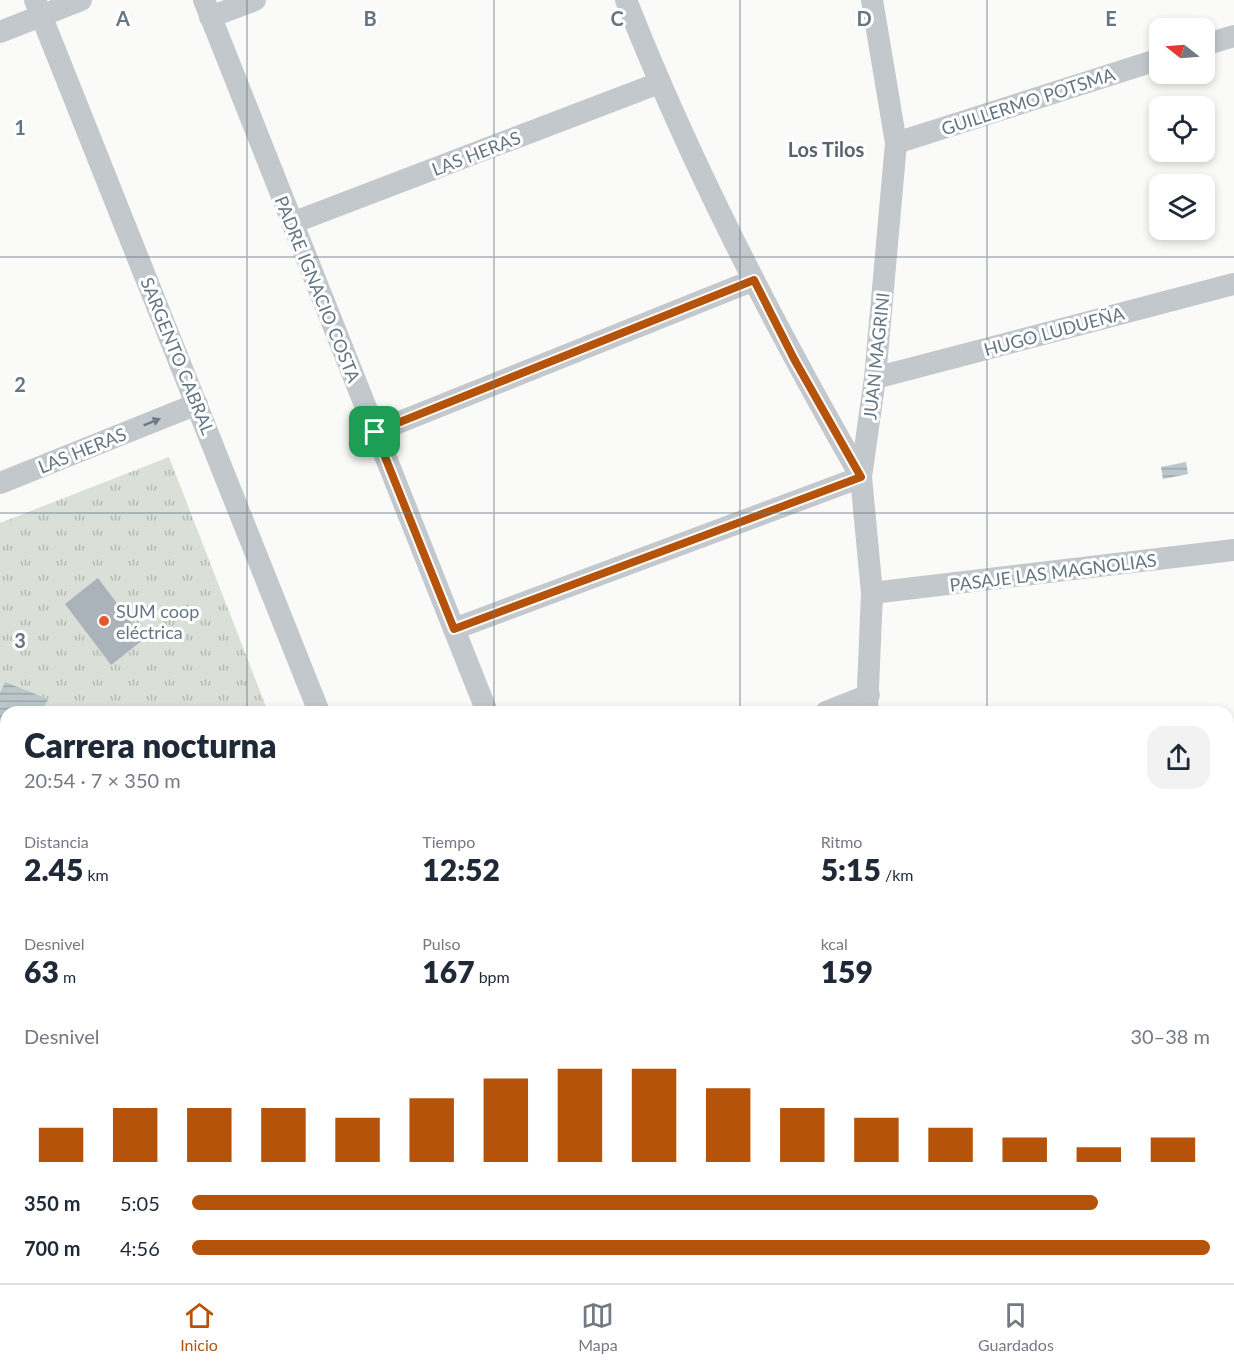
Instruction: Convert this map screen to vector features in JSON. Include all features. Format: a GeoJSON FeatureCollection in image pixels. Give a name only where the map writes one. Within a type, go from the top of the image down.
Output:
{"type":"FeatureCollection","features":[{"type":"Feature","properties":{"kind":"street"},"geometry":{"type":"LineString","coordinates":[[0,32],[38,8],[81,0]]}},
{"type":"Feature","properties":{"kind":"street"},"geometry":{"type":"LineString","coordinates":[[207,8],[255,0]]}},
{"type":"Feature","properties":{"kind":"street"},"geometry":{"type":"LineString","coordinates":[[454,629],[861,477],[794,359],[754,280],[659,83],[626,0]]}},
{"type":"Feature","properties":{"kind":"street","name":"JUAN MAGRINI"},"geometry":{"type":"LineString","coordinates":[[868,704],[872,593],[861,477],[875,378],[896,143],[872,0]]}},
{"type":"Feature","properties":{"kind":"street","name":"SARGENTO CABRAL"},"geometry":{"type":"LineString","coordinates":[[38,8],[317,706]]}},
{"type":"Feature","properties":{"kind":"street","name":"PADRE IGNACIO COSTA"},"geometry":{"type":"LineString","coordinates":[[207,8],[485,706]]}},
{"type":"Feature","properties":{"kind":"street"},"geometry":{"type":"LineString","coordinates":[[1215,42],[1234,36]]}},
{"type":"Feature","properties":{"kind":"street","name":"GUILLERMO POTSMA"},"geometry":{"type":"LineString","coordinates":[[896,143],[1149,62]]}},
{"type":"Feature","properties":{"kind":"street","name":"LAS HERAS"},"geometry":{"type":"LineString","coordinates":[[292,223],[659,83]]}},
{"type":"Feature","properties":{"kind":"street"},"geometry":{"type":"LineString","coordinates":[[375,432],[754,280]]}},
{"type":"Feature","properties":{"kind":"street","name":"HUGO LUDUEÑA"},"geometry":{"type":"LineString","coordinates":[[875,378],[1234,284]]}},
{"type":"Feature","properties":{"kind":"street","name":"LAS HERAS"},"geometry":{"type":"LineString","coordinates":[[0,483],[197,404]]}},
{"type":"Feature","properties":{"kind":"street","name":"PASAJE LAS MAGNOLIAS"},"geometry":{"type":"LineString","coordinates":[[872,593],[1234,550]]}},
{"type":"Feature","properties":{"kind":"green space"},"geometry":{"type":"Polygon","coordinates":[[[169,457],[266,706],[0,706],[0,523],[169,457]]]}},
{"type":"Feature","properties":{"kind":"shaded area"},"geometry":{"type":"Polygon","coordinates":[[[1186,462],[1188,474],[1163,479],[1161,467],[1186,462]]]}},
{"type":"Feature","properties":{"kind":"shaded area"},"geometry":{"type":"Polygon","coordinates":[[[5,682],[48,699],[45,706],[0,706],[0,693],[5,682]]]}},
{"type":"Feature","properties":{"kind":"building","name":"SUM coop eléctrica"},"geometry":{"type":"Polygon","coordinates":[[[98,577],[145,639],[111,666],[64,604],[98,577]]]}},
{"type":"Feature","properties":{"kind":"place","name":"SUM coop eléctrica"},"geometry":{"type":"Point","coordinates":[104,621]}},
{"type":"Feature","properties":{"kind":"district","name":"Los Tilos"},"geometry":{"type":"Point","coordinates":[826,149]}},
{"type":"Feature","properties":{"kind":"route"},"geometry":{"type":"LineString","coordinates":[[754,280],[794,359],[861,477],[454,629],[375,432],[754,280]]}}]}
